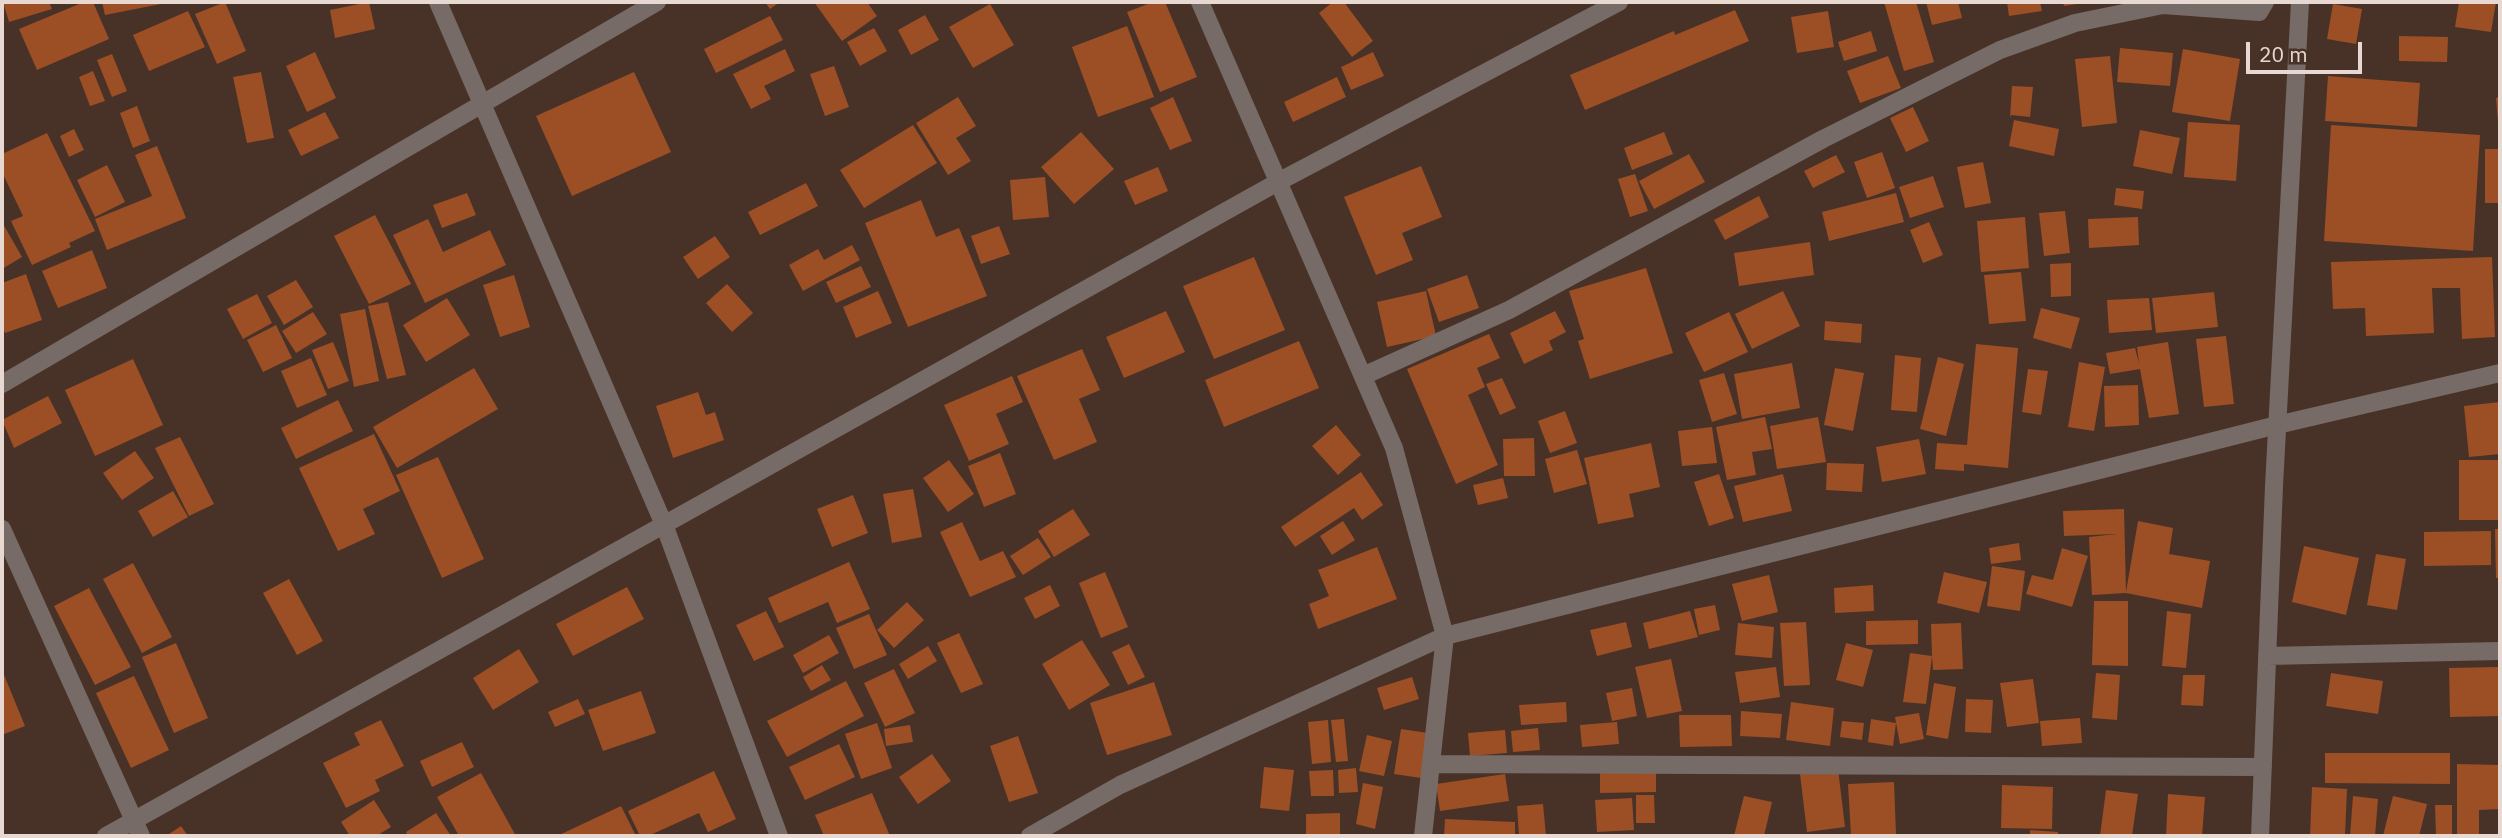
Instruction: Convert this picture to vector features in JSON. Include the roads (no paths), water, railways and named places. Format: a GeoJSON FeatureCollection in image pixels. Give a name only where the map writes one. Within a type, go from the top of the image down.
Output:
{"type":"FeatureCollection","features":[{"type":"Feature","properties":{"kind":"street"},"geometry":{"type":"LineString","coordinates":[[438,2],[665,527],[779,836]]}},
{"type":"Feature","properties":{"kind":"street"},"geometry":{"type":"LineString","coordinates":[[2,384],[483,106],[657,2]]}},
{"type":"Feature","properties":{"kind":"street"},"geometry":{"type":"LineString","coordinates":[[1200,2],[1394,448],[1445,636],[1423,836]]}},
{"type":"Feature","properties":{"kind":"street"},"geometry":{"type":"LineString","coordinates":[[106,836],[137,829],[665,527],[1278,182],[1619,2]]}},
{"type":"Feature","properties":{"kind":"street"},"geometry":{"type":"LineString","coordinates":[[1363,376],[1509,310],[1823,139],[2000,50],[2075,23],[2163,5],[2259,12],[2265,2]]}},
{"type":"Feature","properties":{"kind":"street"},"geometry":{"type":"LineString","coordinates":[[2260,836],[2277,425],[2300,2]]}},
{"type":"Feature","properties":{"kind":"street"},"geometry":{"type":"LineString","coordinates":[[1030,836],[1120,785],[1445,636],[2277,425],[2500,373]]}},
{"type":"Feature","properties":{"kind":"street"},"geometry":{"type":"LineString","coordinates":[[2,529],[137,829]]}},
{"type":"Feature","properties":{"kind":"street"},"geometry":{"type":"LineString","coordinates":[[2267,656],[2500,651]]}},
{"type":"Feature","properties":{"kind":"street"},"geometry":{"type":"LineString","coordinates":[[1431,765],[2263,767]]}}]}
